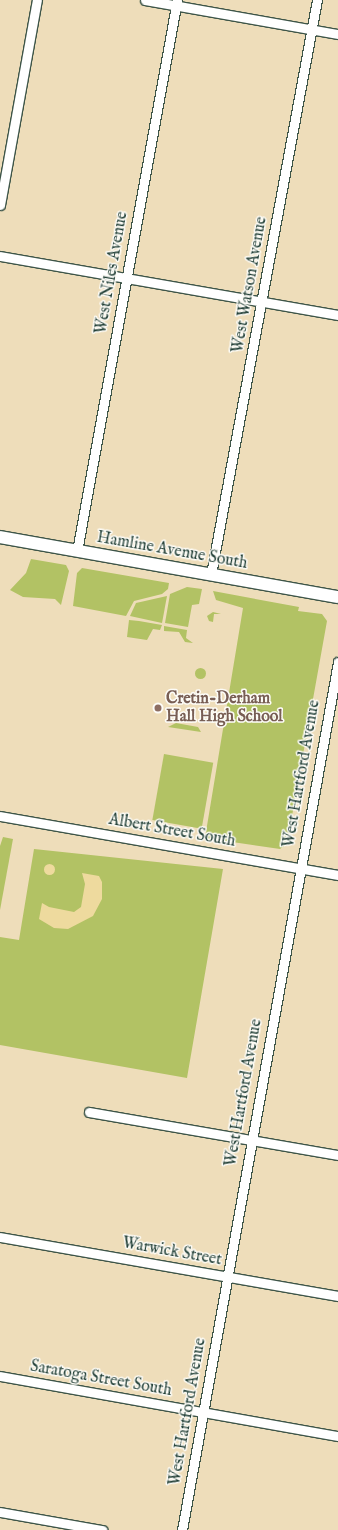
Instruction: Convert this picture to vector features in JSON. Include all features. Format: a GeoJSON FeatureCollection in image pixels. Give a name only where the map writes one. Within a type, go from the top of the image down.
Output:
{"type":"FeatureCollection","features":[{"type":"Feature","properties":{"kind":"street"},"geometry":{"type":"LineString","coordinates":[[0,205],[37,0]]}},
{"type":"Feature","properties":{"kind":"street"},"geometry":{"type":"LineString","coordinates":[[145,0],[176,3],[338,34]]}},
{"type":"Feature","properties":{"kind":"street","name":"West Watson Avenue"},"geometry":{"type":"LineString","coordinates":[[212,574],[317,0]]}},
{"type":"Feature","properties":{"kind":"street","name":"West Niles Avenue"},"geometry":{"type":"LineString","coordinates":[[77,551],[176,3]]}},
{"type":"Feature","properties":{"kind":"street"},"geometry":{"type":"LineString","coordinates":[[0,256],[338,316]]}},
{"type":"Feature","properties":{"kind":"street","name":"Hamline Avenue South"},"geometry":{"type":"LineString","coordinates":[[0,537],[338,597]]}},
{"type":"Feature","properties":{"kind":"street","name":"West Hartford Avenue"},"geometry":{"type":"LineString","coordinates":[[182,1530],[226,1277],[338,662]]}},
{"type":"Feature","properties":{"kind":"street","name":"Albert Street South"},"geometry":{"type":"LineString","coordinates":[[0,816],[338,875]]}},
{"type":"Feature","properties":{"kind":"street"},"geometry":{"type":"LineString","coordinates":[[89,1112],[338,1155]]}},
{"type":"Feature","properties":{"kind":"street","name":"Warwick Street"},"geometry":{"type":"LineString","coordinates":[[0,1237],[338,1296]]}},
{"type":"Feature","properties":{"kind":"street","name":"Saratoga Street South"},"geometry":{"type":"LineString","coordinates":[[0,1376],[338,1436]]}},
{"type":"Feature","properties":{"kind":"street"},"geometry":{"type":"LineString","coordinates":[[0,1512],[102,1530]]}},
{"type":"Feature","properties":{"kind":"green space"},"geometry":{"type":"Polygon","coordinates":[[[31,559],[66,565],[69,571],[61,605],[55,599],[23,597],[10,590],[26,573],[31,559]]]}},
{"type":"Feature","properties":{"kind":"green space"},"geometry":{"type":"Polygon","coordinates":[[[82,568],[169,583],[168,589],[162,594],[134,601],[126,616],[73,606],[77,573],[82,568]]]}},
{"type":"Feature","properties":{"kind":"green space"},"geometry":{"type":"Polygon","coordinates":[[[187,587],[202,589],[199,604],[192,605],[188,627],[165,623],[170,594],[187,587]]]}},
{"type":"Feature","properties":{"kind":"green space"},"geometry":{"type":"Polygon","coordinates":[[[213,591],[299,607],[298,611],[322,614],[327,621],[287,844],[280,849],[205,838],[243,608],[216,600],[213,591]]]}},
{"type":"Feature","properties":{"kind":"green space"},"geometry":{"type":"Polygon","coordinates":[[[167,596],[162,623],[130,616],[136,603],[167,596]]]}},
{"type":"Feature","properties":{"kind":"green space"},"geometry":{"type":"Polygon","coordinates":[[[213,612],[221,614],[214,614],[213,622],[209,621],[207,616],[213,612]]]}},
{"type":"Feature","properties":{"kind":"green space"},"geometry":{"type":"Polygon","coordinates":[[[129,620],[162,625],[160,630],[153,629],[147,640],[127,637],[129,620]]]}},
{"type":"Feature","properties":{"kind":"green space"},"geometry":{"type":"Polygon","coordinates":[[[164,626],[187,630],[186,638],[193,643],[185,642],[179,632],[164,631],[164,626]]]}},
{"type":"Feature","properties":{"kind":"green space"},"geometry":{"type":"Polygon","coordinates":[[[200,667],[204,669],[206,673],[204,677],[200,679],[196,677],[194,673],[196,669],[200,667]]]}},
{"type":"Feature","properties":{"kind":"green space"},"geometry":{"type":"Polygon","coordinates":[[[176,723],[198,727],[201,732],[168,727],[176,723]]]}},
{"type":"Feature","properties":{"kind":"green space"},"geometry":{"type":"Polygon","coordinates":[[[164,754],[213,763],[202,829],[152,820],[164,754]]]}},
{"type":"Feature","properties":{"kind":"green space"},"geometry":{"type":"Polygon","coordinates":[[[3,837],[13,839],[0,910],[0,846],[3,837]]]}},
{"type":"Feature","properties":{"kind":"green space"},"geometry":{"type":"Polygon","coordinates":[[[34,849],[223,869],[187,1078],[0,1045],[0,937],[19,940],[34,849]]]}},
{"type":"Feature","properties":{"kind":"sand"},"geometry":{"type":"Polygon","coordinates":[[[49,863],[53,865],[55,869],[53,873],[49,875],[45,873],[43,869],[45,865],[49,863]]]}},
{"type":"Feature","properties":{"kind":"sand"},"geometry":{"type":"Polygon","coordinates":[[[82,873],[99,876],[102,882],[102,899],[93,916],[68,929],[54,928],[39,919],[42,903],[49,907],[74,912],[81,907],[85,884],[82,873]]]}},
{"type":"Feature","properties":{"kind":"place","name":"Cretin-Derham Hall High School"},"geometry":{"type":"Point","coordinates":[158,708]}}]}
